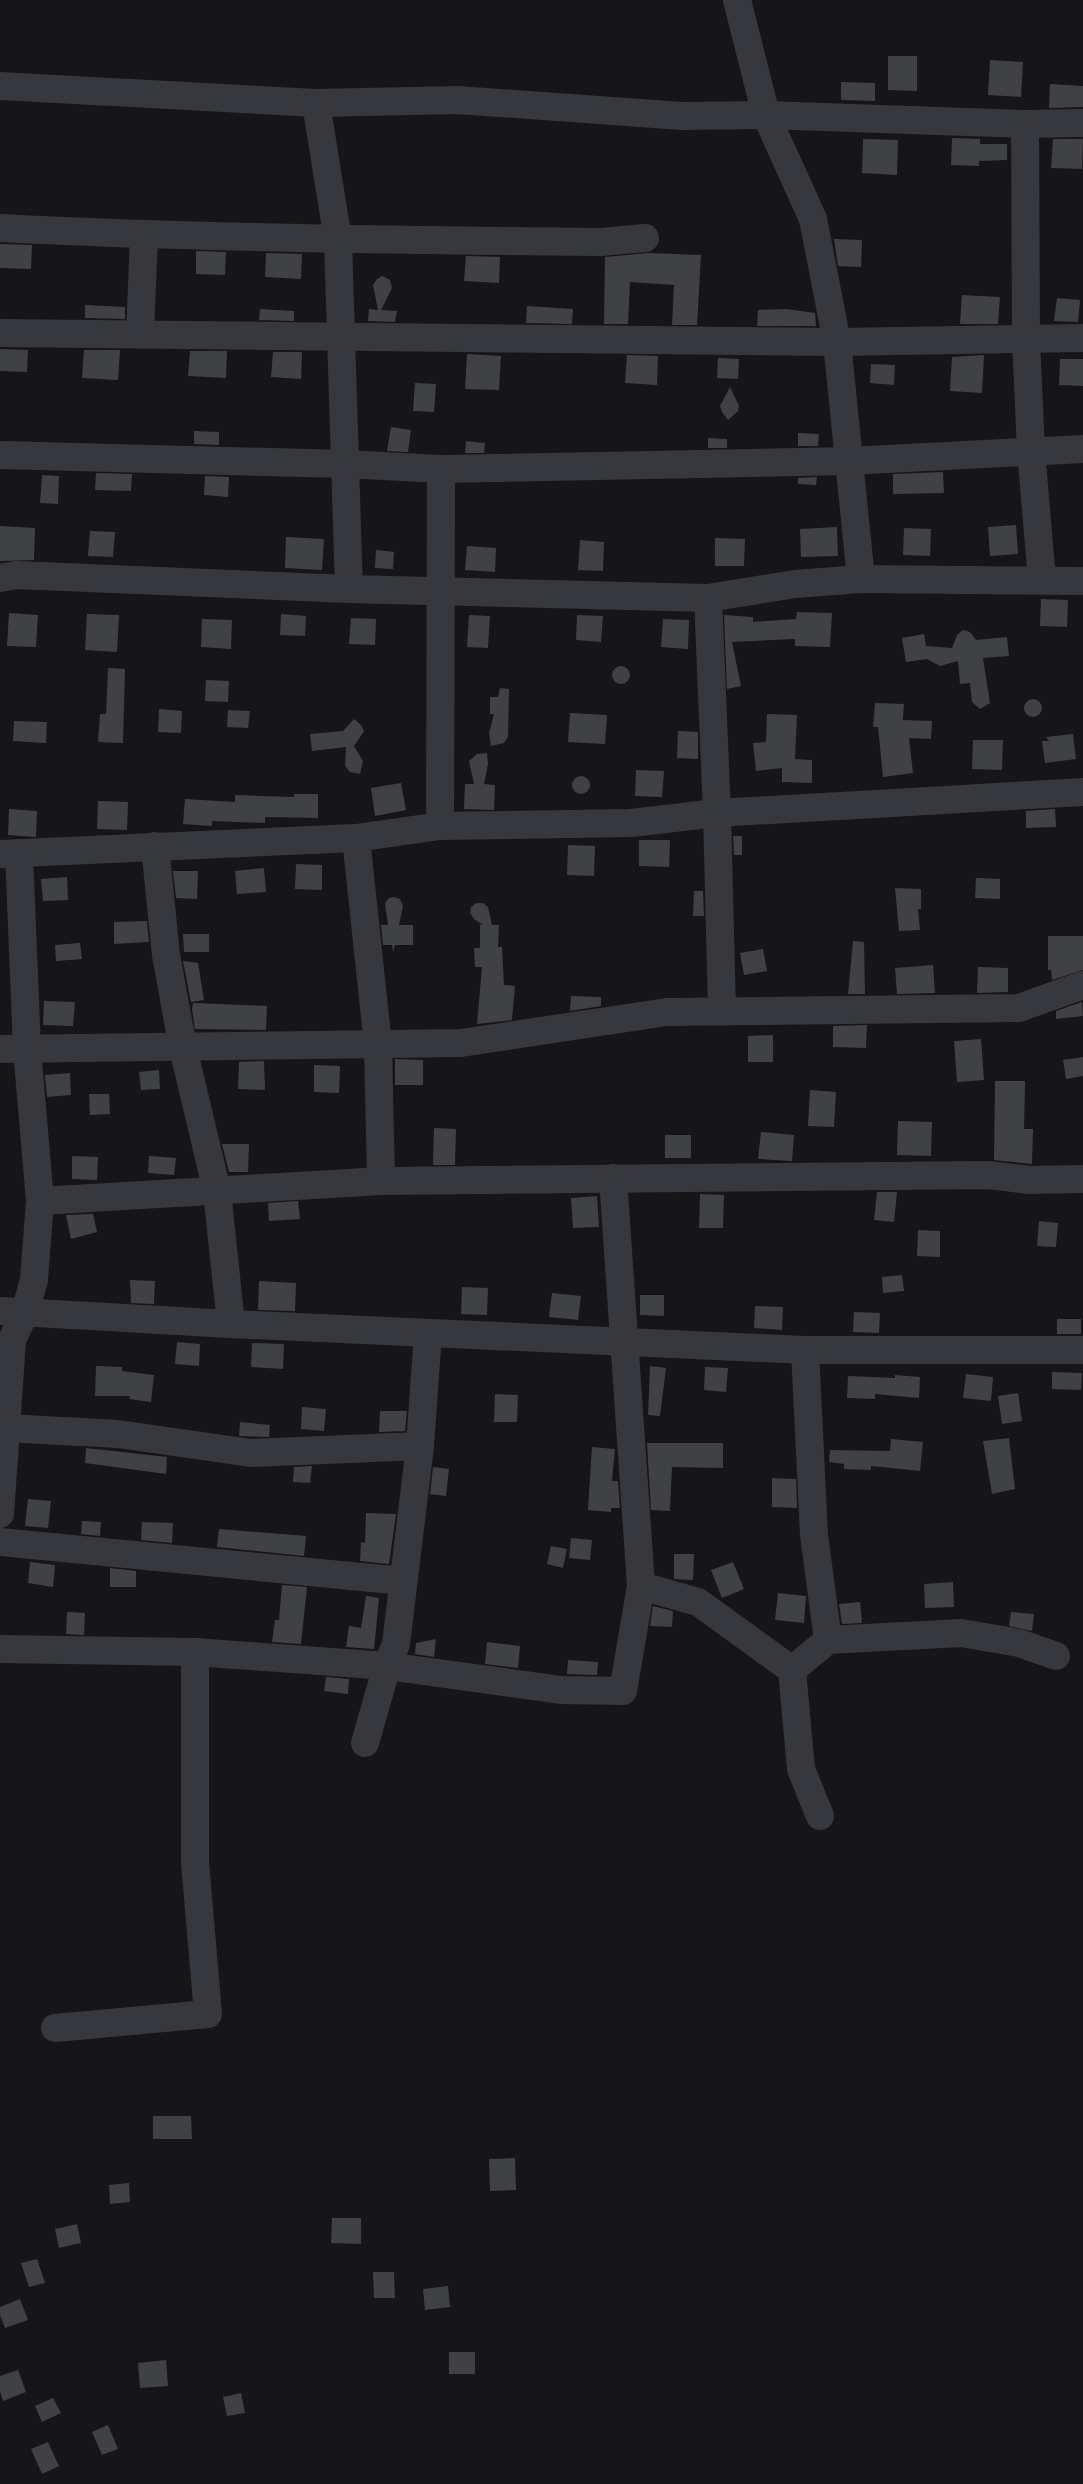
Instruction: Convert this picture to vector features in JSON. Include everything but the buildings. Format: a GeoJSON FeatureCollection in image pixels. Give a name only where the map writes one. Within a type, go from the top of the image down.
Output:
{"type":"FeatureCollection","features":[{"type":"Feature","properties":{"kind":"street"},"geometry":{"type":"LineString","coordinates":[[737,0],[766,115],[813,219],[837,342],[861,579]]}},
{"type":"Feature","properties":{"kind":"street"},"geometry":{"type":"LineString","coordinates":[[0,86],[316,103],[458,100],[682,116],[766,115],[1025,124],[1083,123]]}},
{"type":"Feature","properties":{"kind":"street"},"geometry":{"type":"LineString","coordinates":[[316,103],[338,240],[350,589]]}},
{"type":"Feature","properties":{"kind":"street"},"geometry":{"type":"LineString","coordinates":[[1025,124],[1026,339],[1031,451],[1042,580]]}},
{"type":"Feature","properties":{"kind":"street"},"geometry":{"type":"LineString","coordinates":[[0,228],[144,235],[338,240],[601,242],[644,238]]}},
{"type":"Feature","properties":{"kind":"street"},"geometry":{"type":"LineString","coordinates":[[140,334],[144,235]]}},
{"type":"Feature","properties":{"kind":"street"},"geometry":{"type":"LineString","coordinates":[[0,334],[837,342],[1083,338]]}},
{"type":"Feature","properties":{"kind":"street"},"geometry":{"type":"LineString","coordinates":[[0,455],[345,464],[442,469],[849,461],[1083,449]]}},
{"type":"Feature","properties":{"kind":"street"},"geometry":{"type":"LineString","coordinates":[[440,826],[442,469]]}},
{"type":"Feature","properties":{"kind":"street"},"geometry":{"type":"LineString","coordinates":[[0,578],[16,575],[350,589],[708,598],[795,584],[861,579],[1083,581]]}},
{"type":"Feature","properties":{"kind":"street"},"geometry":{"type":"LineString","coordinates":[[708,598],[717,813],[722,1011]]}},
{"type":"Feature","properties":{"kind":"street"},"geometry":{"type":"LineString","coordinates":[[0,1514],[3,1428],[12,1340],[12,1311],[34,1280],[40,1201],[9,854],[356,838],[440,826],[631,823],[717,813],[1083,792]]}},
{"type":"Feature","properties":{"kind":"street"},"geometry":{"type":"LineString","coordinates":[[356,838],[378,1045],[381,1181]]}},
{"type":"Feature","properties":{"kind":"street"},"geometry":{"type":"LineString","coordinates":[[156,846],[166,955],[183,1048],[217,1191],[231,1324]]}},
{"type":"Feature","properties":{"kind":"street"},"geometry":{"type":"LineString","coordinates":[[0,1049],[461,1043],[667,1012],[1019,1008],[1083,985]]}},
{"type":"Feature","properties":{"kind":"street"},"geometry":{"type":"LineString","coordinates":[[40,1201],[381,1181],[988,1175],[1029,1180],[1083,1180]]}},
{"type":"Feature","properties":{"kind":"street"},"geometry":{"type":"LineString","coordinates":[[0,1649],[195,1652],[387,1666],[561,1690],[623,1691],[641,1586],[613,1178]]}},
{"type":"Feature","properties":{"kind":"street"},"geometry":{"type":"LineString","coordinates":[[12,1311],[231,1324],[805,1350],[1083,1350]]}},
{"type":"Feature","properties":{"kind":"street"},"geometry":{"type":"LineString","coordinates":[[365,1743],[387,1666],[396,1644],[420,1446],[428,1333]]}},
{"type":"Feature","properties":{"kind":"street"},"geometry":{"type":"LineString","coordinates":[[805,1350],[814,1535],[828,1640]]}},
{"type":"Feature","properties":{"kind":"street"},"geometry":{"type":"LineString","coordinates":[[3,1428],[118,1434],[251,1453],[420,1446]]}},
{"type":"Feature","properties":{"kind":"street"},"geometry":{"type":"LineString","coordinates":[[0,1542],[403,1581]]}},
{"type":"Feature","properties":{"kind":"street"},"geometry":{"type":"LineString","coordinates":[[641,1586],[698,1602],[792,1670],[801,1768],[820,1816]]}},
{"type":"Feature","properties":{"kind":"street"},"geometry":{"type":"LineString","coordinates":[[792,1670],[828,1640],[961,1634],[1019,1643],[1056,1656]]}},
{"type":"Feature","properties":{"kind":"street"},"geometry":{"type":"LineString","coordinates":[[54,2028],[208,2014],[195,1862],[195,1652]]}}]}
